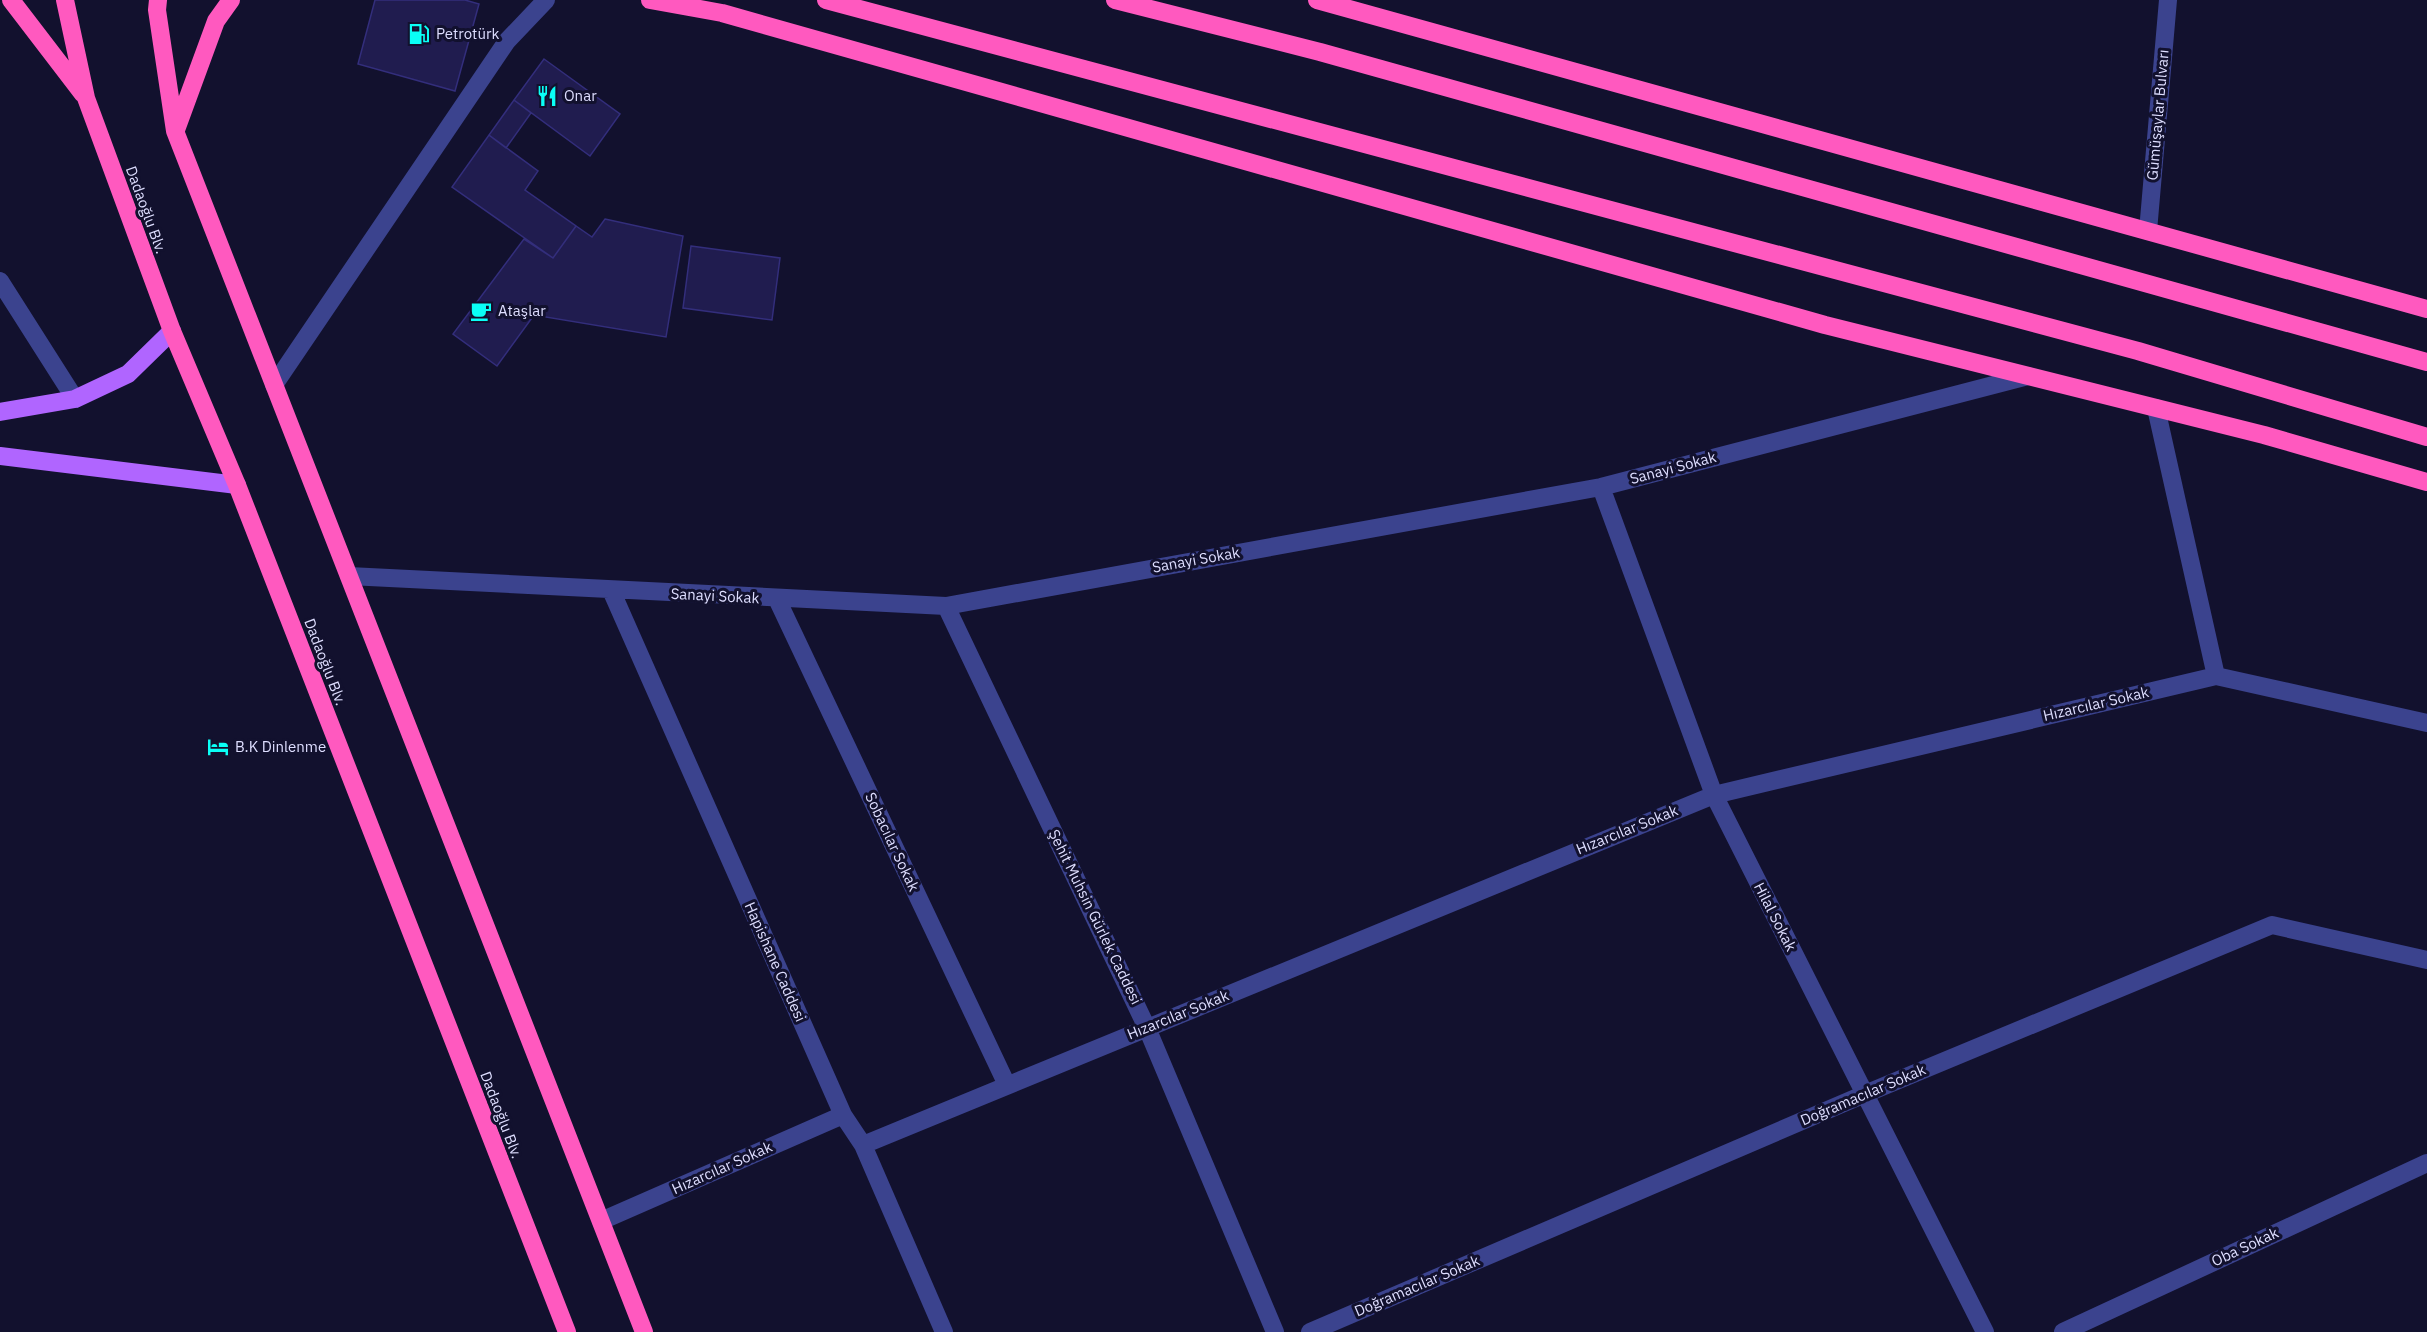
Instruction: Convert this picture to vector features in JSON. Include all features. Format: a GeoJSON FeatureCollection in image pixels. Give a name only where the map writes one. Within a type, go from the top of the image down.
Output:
{"type":"FeatureCollection","features":[{"type":"Feature","properties":{"kind":"highway"},"geometry":{"type":"LineString","coordinates":[[11,0],[86,98]]}},
{"type":"Feature","properties":{"kind":"highway","name":"Dadaoğlu Blv."},"geometry":{"type":"LineString","coordinates":[[65,0],[86,98],[172,331],[237,485],[567,1332]]}},
{"type":"Feature","properties":{"kind":"highway"},"geometry":{"type":"LineString","coordinates":[[158,0],[157,10],[175,131],[644,1332]]}},
{"type":"Feature","properties":{"kind":"highway"},"geometry":{"type":"LineString","coordinates":[[175,131],[216,21],[231,0]]}},
{"type":"Feature","properties":{"kind":"highway"},"geometry":{"type":"LineString","coordinates":[[650,0],[722,13],[1825,325],[2264,435],[2427,482]]}},
{"type":"Feature","properties":{"kind":"highway"},"geometry":{"type":"LineString","coordinates":[[826,0],[2138,351],[2427,437]]}},
{"type":"Feature","properties":{"kind":"highway"},"geometry":{"type":"LineString","coordinates":[[1115,0],[1320,52],[2427,362]]}},
{"type":"Feature","properties":{"kind":"highway"},"geometry":{"type":"LineString","coordinates":[[1317,0],[2427,309]]}},
{"type":"Feature","properties":{"kind":"main road"},"geometry":{"type":"LineString","coordinates":[[0,412],[75,399],[128,374],[172,331]]}},
{"type":"Feature","properties":{"kind":"main road"},"geometry":{"type":"LineString","coordinates":[[0,456],[237,485]]}},
{"type":"Feature","properties":{"kind":"street"},"geometry":{"type":"LineString","coordinates":[[274,385],[507,41],[546,0]]}},
{"type":"Feature","properties":{"kind":"street","name":"Gümüşaylar Bulvarı"},"geometry":{"type":"LineString","coordinates":[[2148,231],[2168,0]]}},
{"type":"Feature","properties":{"kind":"street"},"geometry":{"type":"LineString","coordinates":[[0,281],[75,399]]}},
{"type":"Feature","properties":{"kind":"street","name":"Sanayi Sokak"},"geometry":{"type":"LineString","coordinates":[[349,576],[946,606],[1601,487],[2028,376]]}},
{"type":"Feature","properties":{"kind":"street"},"geometry":{"type":"LineString","coordinates":[[2156,408],[2216,676]]}},
{"type":"Feature","properties":{"kind":"street","name":"Hilal Sokak"},"geometry":{"type":"LineString","coordinates":[[1601,487],[1714,795],[1985,1332]]}},
{"type":"Feature","properties":{"kind":"street","name":"Hapishane Caddesi"},"geometry":{"type":"LineString","coordinates":[[611,590],[843,1115],[863,1144],[944,1332]]}},
{"type":"Feature","properties":{"kind":"street","name":"Sobacılar Sokak"},"geometry":{"type":"LineString","coordinates":[[777,598],[1007,1085]]}},
{"type":"Feature","properties":{"kind":"street","name":"Şehit Muhsin Gürlek Caddesi"},"geometry":{"type":"LineString","coordinates":[[946,606],[1147,1028],[1275,1332]]}},
{"type":"Feature","properties":{"kind":"street","name":"Hızarcılar Sokak"},"geometry":{"type":"LineString","coordinates":[[863,1144],[1714,795],[2216,676],[2427,723]]}},
{"type":"Feature","properties":{"kind":"street","name":"Doğramacılar Sokak"},"geometry":{"type":"LineString","coordinates":[[1310,1332],[1865,1094],[2272,926],[2427,960]]}},
{"type":"Feature","properties":{"kind":"street","name":"Hızarcılar Sokak"},"geometry":{"type":"LineString","coordinates":[[600,1221],[843,1115]]}},
{"type":"Feature","properties":{"kind":"street","name":"Oba Sokak"},"geometry":{"type":"LineString","coordinates":[[2063,1332],[2427,1163]]}},
{"type":"Feature","properties":{"kind":"building"},"geometry":{"type":"Polygon","coordinates":[[[375,0],[465,0],[479,4],[455,91],[358,64],[375,0]]]}},
{"type":"Feature","properties":{"kind":"building"},"geometry":{"type":"Polygon","coordinates":[[[544,59],[620,114],[590,156],[514,100],[544,59]]]}},
{"type":"Feature","properties":{"kind":"building"},"geometry":{"type":"Polygon","coordinates":[[[514,100],[531,113],[506,148],[489,135],[514,100]]]}},
{"type":"Feature","properties":{"kind":"building"},"geometry":{"type":"Polygon","coordinates":[[[489,135],[538,171],[525,190],[576,226],[553,258],[452,187],[489,135]]]}},
{"type":"Feature","properties":{"kind":"building"},"geometry":{"type":"Polygon","coordinates":[[[605,219],[683,236],[666,337],[534,315],[497,366],[453,334],[524,239],[553,258],[576,226],[592,237],[605,219]]]}},
{"type":"Feature","properties":{"kind":"building"},"geometry":{"type":"Polygon","coordinates":[[[691,246],[780,258],[772,320],[683,308],[691,246]]]}},
{"type":"Feature","properties":{"kind":"place","name":"Petrotürk"},"geometry":{"type":"Point","coordinates":[419,34]}},
{"type":"Feature","properties":{"kind":"place","name":"Onar"},"geometry":{"type":"Point","coordinates":[547,96]}},
{"type":"Feature","properties":{"kind":"place","name":"Ataşlar"},"geometry":{"type":"Point","coordinates":[481,311]}},
{"type":"Feature","properties":{"kind":"place","name":"B.K Dinlenme"},"geometry":{"type":"Point","coordinates":[218,747]}}]}
